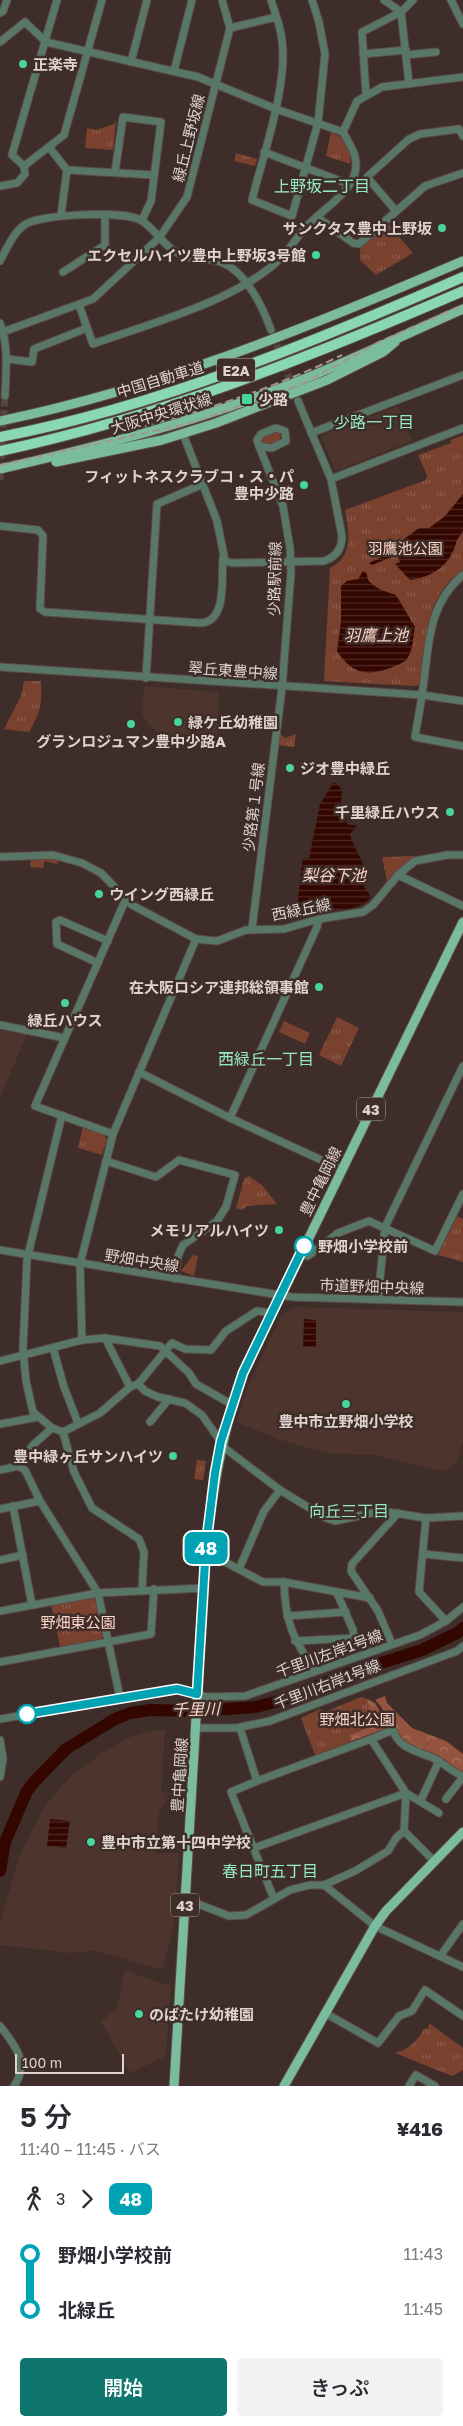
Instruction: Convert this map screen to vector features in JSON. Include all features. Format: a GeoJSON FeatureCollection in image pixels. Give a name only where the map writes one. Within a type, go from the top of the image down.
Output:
{"type":"FeatureCollection","features":[{"type":"Feature","properties":{"kind":"highway","name":"中国自動車道"},"geometry":{"type":"LineString","coordinates":[[0,437],[113,410],[196,384],[297,347],[463,277]]}},
{"type":"Feature","properties":{"kind":"highway","name":"中国自動車道"},"geometry":{"type":"LineString","coordinates":[[0,451],[122,420],[238,383],[339,344],[463,291]]}},
{"type":"Feature","properties":{"kind":"main road"},"geometry":{"type":"LineString","coordinates":[[425,278],[463,256]]}},
{"type":"Feature","properties":{"kind":"main road"},"geometry":{"type":"LineString","coordinates":[[0,421],[81,403],[214,362],[274,340],[463,261]]}},
{"type":"Feature","properties":{"kind":"main road","name":"大阪中央環状線"},"geometry":{"type":"LineString","coordinates":[[0,469],[113,442],[204,415],[299,381],[463,309]]}},
{"type":"Feature","properties":{"kind":"main road"},"geometry":{"type":"LineString","coordinates":[[428,324],[463,315]]}},
{"type":"Feature","properties":{"kind":"main road"},"geometry":{"type":"LineString","coordinates":[[15,466],[77,459],[183,434],[328,380],[383,352],[405,334]]}},
{"type":"Feature","properties":{"kind":"main road","name":"豊中亀岡線"},"geometry":{"type":"LineString","coordinates":[[174,2086],[206,1552],[215,1473],[221,1441],[231,1404],[243,1373],[463,922]]}},
{"type":"Feature","properties":{"kind":"main road"},"geometry":{"type":"LineString","coordinates":[[284,2086],[375,1926],[386,1911],[463,1832]]}},
{"type":"Feature","properties":{"kind":"street"},"geometry":{"type":"LineString","coordinates":[[0,13],[3,11],[7,0]]}},
{"type":"Feature","properties":{"kind":"street"},"geometry":{"type":"LineString","coordinates":[[0,186],[17,182],[25,174],[24,166],[12,155],[57,0]]}},
{"type":"Feature","properties":{"kind":"street"},"geometry":{"type":"LineString","coordinates":[[24,166],[64,135],[102,0]]}},
{"type":"Feature","properties":{"kind":"street"},"geometry":{"type":"LineString","coordinates":[[131,62],[147,0]]}},
{"type":"Feature","properties":{"kind":"street"},"geometry":{"type":"LineString","coordinates":[[174,71],[192,0]]}},
{"type":"Feature","properties":{"kind":"street","name":"緑丘上野坂線"},"geometry":{"type":"LineString","coordinates":[[2,333],[101,294],[159,238],[187,197],[230,28],[222,0]]}},
{"type":"Feature","properties":{"kind":"street"},"geometry":{"type":"LineString","coordinates":[[270,0],[282,40],[283,55],[276,109],[252,200],[292,216],[318,123],[325,54],[319,22],[312,0]]}},
{"type":"Feature","properties":{"kind":"street"},"geometry":{"type":"LineString","coordinates":[[384,0],[401,12],[408,84]]}},
{"type":"Feature","properties":{"kind":"street"},"geometry":{"type":"LineString","coordinates":[[366,95],[362,32],[401,12],[413,0]]}},
{"type":"Feature","properties":{"kind":"street"},"geometry":{"type":"LineString","coordinates":[[451,0],[463,24]]}},
{"type":"Feature","properties":{"kind":"street"},"geometry":{"type":"LineString","coordinates":[[230,28],[276,17]]}},
{"type":"Feature","properties":{"kind":"street"},"geometry":{"type":"LineString","coordinates":[[0,42],[24,22],[46,42],[174,71],[343,132],[354,153],[355,163],[350,184],[336,201],[317,217],[279,260],[246,284],[212,301],[93,344],[79,304]]}},
{"type":"Feature","properties":{"kind":"street"},"geometry":{"type":"LineString","coordinates":[[363,54],[436,52]]}},
{"type":"Feature","properties":{"kind":"street"},"geometry":{"type":"LineString","coordinates":[[343,132],[357,101],[382,87],[463,77]]}},
{"type":"Feature","properties":{"kind":"street"},"geometry":{"type":"LineString","coordinates":[[115,172],[123,116],[161,122],[151,201],[142,220]]}},
{"type":"Feature","properties":{"kind":"street"},"geometry":{"type":"LineString","coordinates":[[396,211],[367,177],[409,139],[420,134],[459,129],[463,136]]}},
{"type":"Feature","properties":{"kind":"street"},"geometry":{"type":"LineString","coordinates":[[49,147],[67,170],[61,215]]}},
{"type":"Feature","properties":{"kind":"street"},"geometry":{"type":"LineString","coordinates":[[264,152],[346,183]]}},
{"type":"Feature","properties":{"kind":"street"},"geometry":{"type":"LineString","coordinates":[[67,170],[154,175]]}},
{"type":"Feature","properties":{"kind":"street"},"geometry":{"type":"LineString","coordinates":[[317,217],[353,243],[359,244],[425,186],[463,173]]}},
{"type":"Feature","properties":{"kind":"street"},"geometry":{"type":"LineString","coordinates":[[0,260],[17,232],[26,224],[41,218],[61,215],[126,216],[142,220],[173,251],[186,258],[220,262],[234,271],[259,302],[271,330]]}},
{"type":"Feature","properties":{"kind":"street"},"geometry":{"type":"LineString","coordinates":[[63,272],[105,245],[106,216]]}},
{"type":"Feature","properties":{"kind":"street"},"geometry":{"type":"LineString","coordinates":[[0,323],[7,359],[5,396]]}},
{"type":"Feature","properties":{"kind":"street"},"geometry":{"type":"LineString","coordinates":[[7,359],[32,362],[34,349],[88,328]]}},
{"type":"Feature","properties":{"kind":"street"},"geometry":{"type":"LineString","coordinates":[[311,433],[463,374]]}},
{"type":"Feature","properties":{"kind":"street"},"geometry":{"type":"LineString","coordinates":[[223,556],[224,560],[229,563],[324,561],[334,556],[340,549],[342,536],[331,479],[298,401]]}},
{"type":"Feature","properties":{"kind":"street"},"geometry":{"type":"LineString","coordinates":[[272,448],[259,446],[257,440],[261,434],[276,428],[284,429],[286,441],[272,448],[267,456],[272,476]]}},
{"type":"Feature","properties":{"kind":"street"},"geometry":{"type":"LineString","coordinates":[[331,479],[463,428]]}},
{"type":"Feature","properties":{"kind":"street"},"geometry":{"type":"LineString","coordinates":[[0,526],[38,530],[43,536],[40,609],[45,612],[200,622],[213,619],[219,609],[223,556],[217,520],[183,434]]}},
{"type":"Feature","properties":{"kind":"street","name":"少路駅前線"},"geometry":{"type":"LineString","coordinates":[[259,446],[268,471],[272,476],[285,517],[290,562],[282,688]]}},
{"type":"Feature","properties":{"kind":"street"},"geometry":{"type":"LineString","coordinates":[[146,678],[157,504],[203,484]]}},
{"type":"Feature","properties":{"kind":"street"},"geometry":{"type":"LineString","coordinates":[[463,575],[451,584],[439,602],[431,626],[422,696],[414,737],[463,746]]}},
{"type":"Feature","properties":{"kind":"street","name":"翠丘東豊中線"},"geometry":{"type":"LineString","coordinates":[[0,667],[282,688],[422,696],[463,701]]}},
{"type":"Feature","properties":{"kind":"street","name":"少路第１号線"},"geometry":{"type":"LineString","coordinates":[[252,929],[282,688]]}},
{"type":"Feature","properties":{"kind":"street","name":"西緑丘線"},"geometry":{"type":"LineString","coordinates":[[0,857],[46,854],[82,863],[101,873],[125,901],[196,939],[218,941],[240,931],[284,929],[319,919],[366,910],[414,861],[447,855],[463,855]]}},
{"type":"Feature","properties":{"kind":"street"},"geometry":{"type":"LineString","coordinates":[[398,876],[463,906]]}},
{"type":"Feature","properties":{"kind":"street"},"geometry":{"type":"LineString","coordinates":[[113,1134],[35,1106],[125,901]]}},
{"type":"Feature","properties":{"kind":"street"},"geometry":{"type":"LineString","coordinates":[[230,1118],[319,919]]}},
{"type":"Feature","properties":{"kind":"street"},"geometry":{"type":"LineString","coordinates":[[98,963],[57,944],[56,922],[60,920],[108,941]]}},
{"type":"Feature","properties":{"kind":"street"},"geometry":{"type":"LineString","coordinates":[[82,1340],[80,1264],[113,1134],[196,939]]}},
{"type":"Feature","properties":{"kind":"street"},"geometry":{"type":"LineString","coordinates":[[0,1025],[65,1038]]}},
{"type":"Feature","properties":{"kind":"street"},"geometry":{"type":"LineString","coordinates":[[378,1300],[385,1228],[461,1078],[463,1066]]}},
{"type":"Feature","properties":{"kind":"street"},"geometry":{"type":"LineString","coordinates":[[139,1072],[230,1118],[341,1169]]}},
{"type":"Feature","properties":{"kind":"street"},"geometry":{"type":"LineString","coordinates":[[62,1115],[28,1260],[24,1323],[26,1381],[33,1412],[52,1428],[63,1432]]}},
{"type":"Feature","properties":{"kind":"street"},"geometry":{"type":"LineString","coordinates":[[106,1161],[156,1177],[179,1160],[235,1176],[226,1207],[217,1221],[184,1245],[178,1256],[175,1280]]}},
{"type":"Feature","properties":{"kind":"street"},"geometry":{"type":"LineString","coordinates":[[299,1255],[308,1256],[338,1233],[369,1221],[435,1251],[463,1194]]}},
{"type":"Feature","properties":{"kind":"street","name":"野畑中央線"},"geometry":{"type":"LineString","coordinates":[[0,1250],[280,1296]]}},
{"type":"Feature","properties":{"kind":"street","name":"市道野畑中央線"},"geometry":{"type":"LineString","coordinates":[[280,1296],[463,1302]]}},
{"type":"Feature","properties":{"kind":"street"},"geometry":{"type":"LineString","coordinates":[[63,1432],[100,1413],[130,1387],[138,1384],[167,1350],[169,1345],[175,1343],[185,1349],[211,1350],[232,1326],[257,1311],[271,1314]]}},
{"type":"Feature","properties":{"kind":"street"},"geometry":{"type":"LineString","coordinates":[[0,1361],[82,1340],[105,1338],[160,1346],[167,1350],[189,1373],[196,1384],[231,1404]]}},
{"type":"Feature","properties":{"kind":"street"},"geometry":{"type":"LineString","coordinates":[[105,1338],[130,1387]]}},
{"type":"Feature","properties":{"kind":"street"},"geometry":{"type":"LineString","coordinates":[[53,1348],[64,1387],[78,1423]]}},
{"type":"Feature","properties":{"kind":"street"},"geometry":{"type":"LineString","coordinates":[[138,1384],[146,1391],[185,1403],[202,1416],[214,1436],[221,1441],[226,1449],[280,1490],[324,1518],[335,1521],[381,1511],[426,1518],[463,1516]]}},
{"type":"Feature","properties":{"kind":"street"},"geometry":{"type":"LineString","coordinates":[[150,1422],[169,1399]]}},
{"type":"Feature","properties":{"kind":"street"},"geometry":{"type":"LineString","coordinates":[[0,1424],[38,1417]]}},
{"type":"Feature","properties":{"kind":"street"},"geometry":{"type":"LineString","coordinates":[[0,1470],[18,1466],[33,1445],[52,1428]]}},
{"type":"Feature","properties":{"kind":"street"},"geometry":{"type":"LineString","coordinates":[[63,1432],[74,1472],[92,1508],[139,1539],[144,1552],[142,1590]]}},
{"type":"Feature","properties":{"kind":"street"},"geometry":{"type":"LineString","coordinates":[[18,1466],[25,1470],[40,1501],[98,1593],[110,1642],[120,1698]]}},
{"type":"Feature","properties":{"kind":"street"},"geometry":{"type":"LineString","coordinates":[[238,1569],[264,1511],[280,1490]]}},
{"type":"Feature","properties":{"kind":"street"},"geometry":{"type":"LineString","coordinates":[[0,1508],[40,1501]]}},
{"type":"Feature","properties":{"kind":"street"},"geometry":{"type":"LineString","coordinates":[[13,1506],[32,1605]]}},
{"type":"Feature","properties":{"kind":"street"},"geometry":{"type":"LineString","coordinates":[[392,1644],[378,1611],[351,1571],[352,1564],[398,1513]]}},
{"type":"Feature","properties":{"kind":"street"},"geometry":{"type":"LineString","coordinates":[[426,1518],[419,1592],[446,1621]]}},
{"type":"Feature","properties":{"kind":"street"},"geometry":{"type":"LineString","coordinates":[[206,1552],[263,1582],[284,1582],[337,1594],[370,1598]]}},
{"type":"Feature","properties":{"kind":"street"},"geometry":{"type":"LineString","coordinates":[[423,1554],[463,1558]]}},
{"type":"Feature","properties":{"kind":"street"},"geometry":{"type":"LineString","coordinates":[[0,1560],[23,1555]]}},
{"type":"Feature","properties":{"kind":"street"},"geometry":{"type":"LineString","coordinates":[[284,1582],[287,1616],[295,1641],[314,1671]]}},
{"type":"Feature","properties":{"kind":"street"},"geometry":{"type":"LineString","coordinates":[[0,1611],[98,1593],[204,1588]]}},
{"type":"Feature","properties":{"kind":"street"},"geometry":{"type":"LineString","coordinates":[[0,1662],[151,1634],[154,1590]]}},
{"type":"Feature","properties":{"kind":"street"},"geometry":{"type":"LineString","coordinates":[[295,1641],[354,1638],[346,1612],[337,1594]]}},
{"type":"Feature","properties":{"kind":"street","name":"千里川左岸1号線"},"geometry":{"type":"LineString","coordinates":[[0,1719],[177,1689],[197,1697],[245,1696],[277,1687],[314,1671],[420,1635],[446,1621],[463,1607]]}},
{"type":"Feature","properties":{"kind":"street"},"geometry":{"type":"LineString","coordinates":[[287,1616],[346,1612]]}},
{"type":"Feature","properties":{"kind":"street","name":"千里川右岸1号線"},"geometry":{"type":"LineString","coordinates":[[196,1727],[240,1728],[284,1716],[457,1651],[463,1646]]}},
{"type":"Feature","properties":{"kind":"street"},"geometry":{"type":"LineString","coordinates":[[240,1728],[257,1781]]}},
{"type":"Feature","properties":{"kind":"street"},"geometry":{"type":"LineString","coordinates":[[274,1899],[231,1792],[392,1730],[398,1741],[410,1750],[439,1761],[451,1772],[463,1777],[446,1799]]}},
{"type":"Feature","properties":{"kind":"street"},"geometry":{"type":"LineString","coordinates":[[371,1739],[406,1793],[421,1800],[439,1813]]}},
{"type":"Feature","properties":{"kind":"street"},"geometry":{"type":"LineString","coordinates":[[0,1740],[4,1759],[0,1777]]}},
{"type":"Feature","properties":{"kind":"street"},"geometry":{"type":"LineString","coordinates":[[421,1800],[439,1761]]}},
{"type":"Feature","properties":{"kind":"street"},"geometry":{"type":"LineString","coordinates":[[185,1899],[219,1913],[236,1916],[248,1914],[293,1889],[310,1885],[324,1885],[356,1872],[388,1851],[396,1838],[404,1831],[406,1793]]}},
{"type":"Feature","properties":{"kind":"street"},"geometry":{"type":"LineString","coordinates":[[254,1848],[406,1793]]}},
{"type":"Feature","properties":{"kind":"street"},"geometry":{"type":"LineString","coordinates":[[404,1831],[434,1861]]}},
{"type":"Feature","properties":{"kind":"street"},"geometry":{"type":"LineString","coordinates":[[324,1885],[375,1926],[463,1967]]}},
{"type":"Feature","properties":{"kind":"street"},"geometry":{"type":"LineString","coordinates":[[440,1955],[463,1924]]}},
{"type":"Feature","properties":{"kind":"street"},"geometry":{"type":"LineString","coordinates":[[325,2013],[378,2043],[399,2016],[412,2011],[425,1990],[463,2016]]}},
{"type":"Feature","properties":{"kind":"street"},"geometry":{"type":"LineString","coordinates":[[0,2026],[18,2052],[22,2062],[19,2078],[14,2086]]}},
{"type":"Feature","properties":{"kind":"street"},"geometry":{"type":"LineString","coordinates":[[409,2086],[416,2075],[435,2086]]}},
{"type":"Feature","properties":{"kind":"shaded area"},"geometry":{"type":"Polygon","coordinates":[[[398,406],[412,441],[335,471],[321,436],[398,406]]]}},
{"type":"Feature","properties":{"kind":"shaded area"},"geometry":{"type":"Polygon","coordinates":[[[144,686],[219,692],[217,741],[159,734],[145,720],[142,713],[144,686]]]}},
{"type":"Feature","properties":{"kind":"shaded area"},"geometry":{"type":"Polygon","coordinates":[[[0,1030],[27,1034],[0,1098],[0,1030]]]}},
{"type":"Feature","properties":{"kind":"shaded area","name":"豊中市立野畑小学校"},"geometry":{"type":"Polygon","coordinates":[[[295,1307],[463,1312],[463,1441],[457,1461],[450,1469],[442,1471],[373,1455],[327,1453],[281,1440],[236,1422],[248,1386],[281,1316],[295,1307]]]}},
{"type":"Feature","properties":{"kind":"shaded area","name":"豊中市立第十四中学校"},"geometry":{"type":"Polygon","coordinates":[[[165,1729],[161,1792],[170,1793],[159,1813],[155,1853],[179,1853],[174,1923],[163,1970],[95,1951],[70,1953],[0,1945],[0,1923],[20,1854],[42,1811],[54,1795],[69,1778],[103,1752],[130,1737],[149,1731],[165,1729]]]}},
{"type":"Feature","properties":{"kind":"shaded area","name":"のばたけ幼稚園"},"geometry":{"type":"Polygon","coordinates":[[[124,1970],[171,1986],[166,2056],[130,2073],[101,2022],[118,2006],[124,1970]]]}},
{"type":"Feature","properties":{"kind":"green space"},"geometry":{"type":"Polygon","coordinates":[[[116,120],[113,150],[85,148],[87,128],[97,130],[114,124],[116,120]]]}},
{"type":"Feature","properties":{"kind":"green space"},"geometry":{"type":"Polygon","coordinates":[[[331,132],[344,140],[350,153],[350,164],[326,156],[331,132]]]}},
{"type":"Feature","properties":{"kind":"green space"},"geometry":{"type":"Polygon","coordinates":[[[236,153],[257,159],[255,166],[234,161],[236,153]]]}},
{"type":"Feature","properties":{"kind":"green space"},"geometry":{"type":"Polygon","coordinates":[[[388,224],[413,253],[376,275],[360,260],[360,249],[388,224]]]}},
{"type":"Feature","properties":{"kind":"green space"},"geometry":{"type":"Polygon","coordinates":[[[277,431],[281,436],[279,441],[265,446],[261,443],[262,437],[277,431]]]}},
{"type":"Feature","properties":{"kind":"green space","name":"羽鷹池公園"},"geometry":{"type":"Polygon","coordinates":[[[463,435],[463,570],[450,581],[433,607],[426,637],[420,685],[324,681],[330,568],[343,557],[348,543],[345,510],[426,480],[427,475],[418,455],[451,443],[451,440],[463,435]]]}},
{"type":"Feature","properties":{"kind":"green space"},"geometry":{"type":"Polygon","coordinates":[[[24,681],[41,681],[41,702],[36,718],[29,732],[4,729],[21,696],[24,681]]]}},
{"type":"Feature","properties":{"kind":"green space"},"geometry":{"type":"Polygon","coordinates":[[[279,733],[285,738],[296,734],[294,747],[278,745],[279,733]]]}},
{"type":"Feature","properties":{"kind":"green space"},"geometry":{"type":"Polygon","coordinates":[[[415,856],[387,881],[382,857],[415,856]]]}},
{"type":"Feature","properties":{"kind":"green space"},"geometry":{"type":"Polygon","coordinates":[[[44,857],[59,859],[57,864],[45,861],[43,868],[30,867],[31,859],[44,857]]]}},
{"type":"Feature","properties":{"kind":"green space"},"geometry":{"type":"Polygon","coordinates":[[[337,1017],[359,1028],[341,1066],[319,1055],[337,1017]]]}},
{"type":"Feature","properties":{"kind":"green space"},"geometry":{"type":"Polygon","coordinates":[[[284,1021],[310,1033],[305,1044],[279,1032],[284,1021]]]}},
{"type":"Feature","properties":{"kind":"green space"},"geometry":{"type":"Polygon","coordinates":[[[83,1126],[103,1134],[107,1139],[102,1155],[78,1148],[83,1126]]]}},
{"type":"Feature","properties":{"kind":"green space"},"geometry":{"type":"Polygon","coordinates":[[[249,1176],[262,1185],[277,1204],[247,1206],[242,1210],[236,1208],[244,1179],[249,1176]]]}},
{"type":"Feature","properties":{"kind":"green space"},"geometry":{"type":"Polygon","coordinates":[[[457,1216],[463,1219],[463,1262],[438,1255],[457,1216]]]}},
{"type":"Feature","properties":{"kind":"green space"},"geometry":{"type":"Polygon","coordinates":[[[193,1255],[198,1256],[194,1276],[181,1271],[193,1255]]]}},
{"type":"Feature","properties":{"kind":"green space"},"geometry":{"type":"Polygon","coordinates":[[[197,1460],[206,1461],[203,1480],[194,1479],[197,1460]]]}},
{"type":"Feature","properties":{"kind":"green space","name":"野畑東公園"},"geometry":{"type":"Polygon","coordinates":[[[94,1596],[97,1599],[104,1635],[101,1639],[60,1647],[51,1604],[94,1596]]]}},
{"type":"Feature","properties":{"kind":"green space"},"geometry":{"type":"Polygon","coordinates":[[[385,1696],[387,1703],[412,1728],[446,1741],[463,1754],[463,1772],[428,1757],[404,1742],[395,1732],[382,1708],[375,1700],[385,1696]]]}},
{"type":"Feature","properties":{"kind":"green space","name":"野畑北公園"},"geometry":{"type":"Polygon","coordinates":[[[361,1697],[374,1704],[389,1727],[315,1755],[301,1718],[320,1709],[325,1712],[361,1697]]]}},
{"type":"Feature","properties":{"kind":"green space"},"geometry":{"type":"Polygon","coordinates":[[[368,1699],[375,1703],[389,1727],[351,1741],[350,1735],[374,1726],[371,1710],[367,1702],[368,1699]]]}},
{"type":"Feature","properties":{"kind":"green space"},"geometry":{"type":"Polygon","coordinates":[[[429,2023],[463,2048],[463,2070],[452,2076],[395,2053],[412,2044],[424,2029],[428,2029],[429,2023]]]}},
{"type":"Feature","properties":{"kind":"water"},"geometry":{"type":"Polygon","coordinates":[[[463,494],[463,530],[450,558],[439,569],[426,576],[410,580],[395,564],[400,562],[397,555],[372,565],[369,563],[395,551],[393,542],[400,542],[419,528],[429,528],[445,516],[463,494]]]}},
{"type":"Feature","properties":{"kind":"water","name":"羽鷹上池"},"geometry":{"type":"Polygon","coordinates":[[[363,571],[367,574],[369,581],[375,586],[396,595],[415,627],[408,658],[400,664],[381,671],[360,671],[348,664],[337,651],[341,621],[341,586],[347,581],[358,579],[363,571]]]}},
{"type":"Feature","properties":{"kind":"water","name":"梨谷下池"},"geometry":{"type":"Polygon","coordinates":[[[333,783],[337,783],[342,791],[341,803],[345,807],[347,824],[357,826],[350,834],[366,874],[364,887],[371,897],[354,908],[318,912],[315,900],[305,902],[307,914],[304,914],[298,900],[302,863],[303,859],[309,858],[320,804],[333,783]]]}},
{"type":"Feature","properties":{"kind":"water"},"geometry":{"type":"Polygon","coordinates":[[[304,1319],[316,1320],[316,1347],[303,1347],[304,1319]]]}},
{"type":"Feature","properties":{"kind":"water"},"geometry":{"type":"Polygon","coordinates":[[[50,1819],[70,1821],[66,1848],[47,1846],[50,1819]]]}},
{"type":"Feature","properties":{"kind":"waterway","name":"千里川"},"geometry":{"type":"LineString","coordinates":[[0,1871],[5,1842],[27,1791],[66,1749],[115,1719],[130,1713],[150,1710],[198,1711],[256,1707],[278,1701],[359,1670],[422,1650],[457,1633],[463,1628]]}},
{"type":"Feature","properties":{"kind":"tunnel"},"geometry":{"type":"LineString","coordinates":[[273,335],[293,388]]}},
{"type":"Feature","properties":{"kind":"tunnel"},"geometry":{"type":"LineString","coordinates":[[0,480],[5,396]]}},
{"type":"Feature","properties":{"kind":"railway"},"geometry":{"type":"LineString","coordinates":[[0,465],[195,422],[302,384],[379,342],[463,305]]}},
{"type":"Feature","properties":{"kind":"railway"},"geometry":{"type":"LineString","coordinates":[[145,426],[245,395],[342,355]]}},
{"type":"Feature","properties":{"kind":"bus line","name":"48"},"geometry":{"type":"LineString","coordinates":[[27,1714],[177,1689],[197,1694],[206,1545],[221,1441],[231,1404],[243,1373],[304,1246]]}},
{"type":"Feature","properties":{"kind":"place","name":"正楽寺"},"geometry":{"type":"Point","coordinates":[23,64]}},
{"type":"Feature","properties":{"kind":"place","name":"サンクタス豊中上野坂"},"geometry":{"type":"Point","coordinates":[442,228]}},
{"type":"Feature","properties":{"kind":"place","name":"エクセルハイツ豊中上野坂3号館"},"geometry":{"type":"Point","coordinates":[316,255]}},
{"type":"Feature","properties":{"kind":"place","name":"少路"},"geometry":{"type":"Point","coordinates":[247,399]}},
{"type":"Feature","properties":{"kind":"place","name":"フィットネスクラブコ・ス・パ 豊中少路"},"geometry":{"type":"Point","coordinates":[304,485]}},
{"type":"Feature","properties":{"kind":"place","name":"緑ケ丘幼稚園"},"geometry":{"type":"Point","coordinates":[178,722]}},
{"type":"Feature","properties":{"kind":"place","name":"グランロジュマン豊中少路A"},"geometry":{"type":"Point","coordinates":[131,724]}},
{"type":"Feature","properties":{"kind":"place","name":"ジオ豊中緑丘"},"geometry":{"type":"Point","coordinates":[290,768]}},
{"type":"Feature","properties":{"kind":"place","name":"千里緑丘ハウス"},"geometry":{"type":"Point","coordinates":[450,812]}},
{"type":"Feature","properties":{"kind":"place","name":"ウイング西緑丘"},"geometry":{"type":"Point","coordinates":[99,894]}},
{"type":"Feature","properties":{"kind":"place","name":"在大阪ロシア連邦総領事館"},"geometry":{"type":"Point","coordinates":[319,987]}},
{"type":"Feature","properties":{"kind":"place","name":"緑丘ハウス"},"geometry":{"type":"Point","coordinates":[65,1003]}},
{"type":"Feature","properties":{"kind":"place","name":"メモリアルハイツ"},"geometry":{"type":"Point","coordinates":[279,1230]}},
{"type":"Feature","properties":{"kind":"place","name":"野畑小学校前"},"geometry":{"type":"Point","coordinates":[304,1246]}},
{"type":"Feature","properties":{"kind":"place","name":"豊中市立野畑小学校"},"geometry":{"type":"Point","coordinates":[346,1404]}},
{"type":"Feature","properties":{"kind":"place","name":"豊中緑ヶ丘サンハイツ"},"geometry":{"type":"Point","coordinates":[173,1456]}},
{"type":"Feature","properties":{"kind":"place","name":"豊中市立第十四中学校"},"geometry":{"type":"Point","coordinates":[91,1842]}},
{"type":"Feature","properties":{"kind":"place","name":"のばたけ幼稚園"},"geometry":{"type":"Point","coordinates":[139,2014]}},
{"type":"Feature","properties":{"kind":"district","name":"上野坂二丁目"},"geometry":{"type":"Point","coordinates":[322,186]}},
{"type":"Feature","properties":{"kind":"district","name":"少路一丁目"},"geometry":{"type":"Point","coordinates":[374,422]}},
{"type":"Feature","properties":{"kind":"district","name":"西緑丘一丁目"},"geometry":{"type":"Point","coordinates":[266,1059]}},
{"type":"Feature","properties":{"kind":"district","name":"向丘三丁目"},"geometry":{"type":"Point","coordinates":[349,1511]}},
{"type":"Feature","properties":{"kind":"district","name":"春日町五丁目"},"geometry":{"type":"Point","coordinates":[270,1871]}}]}
